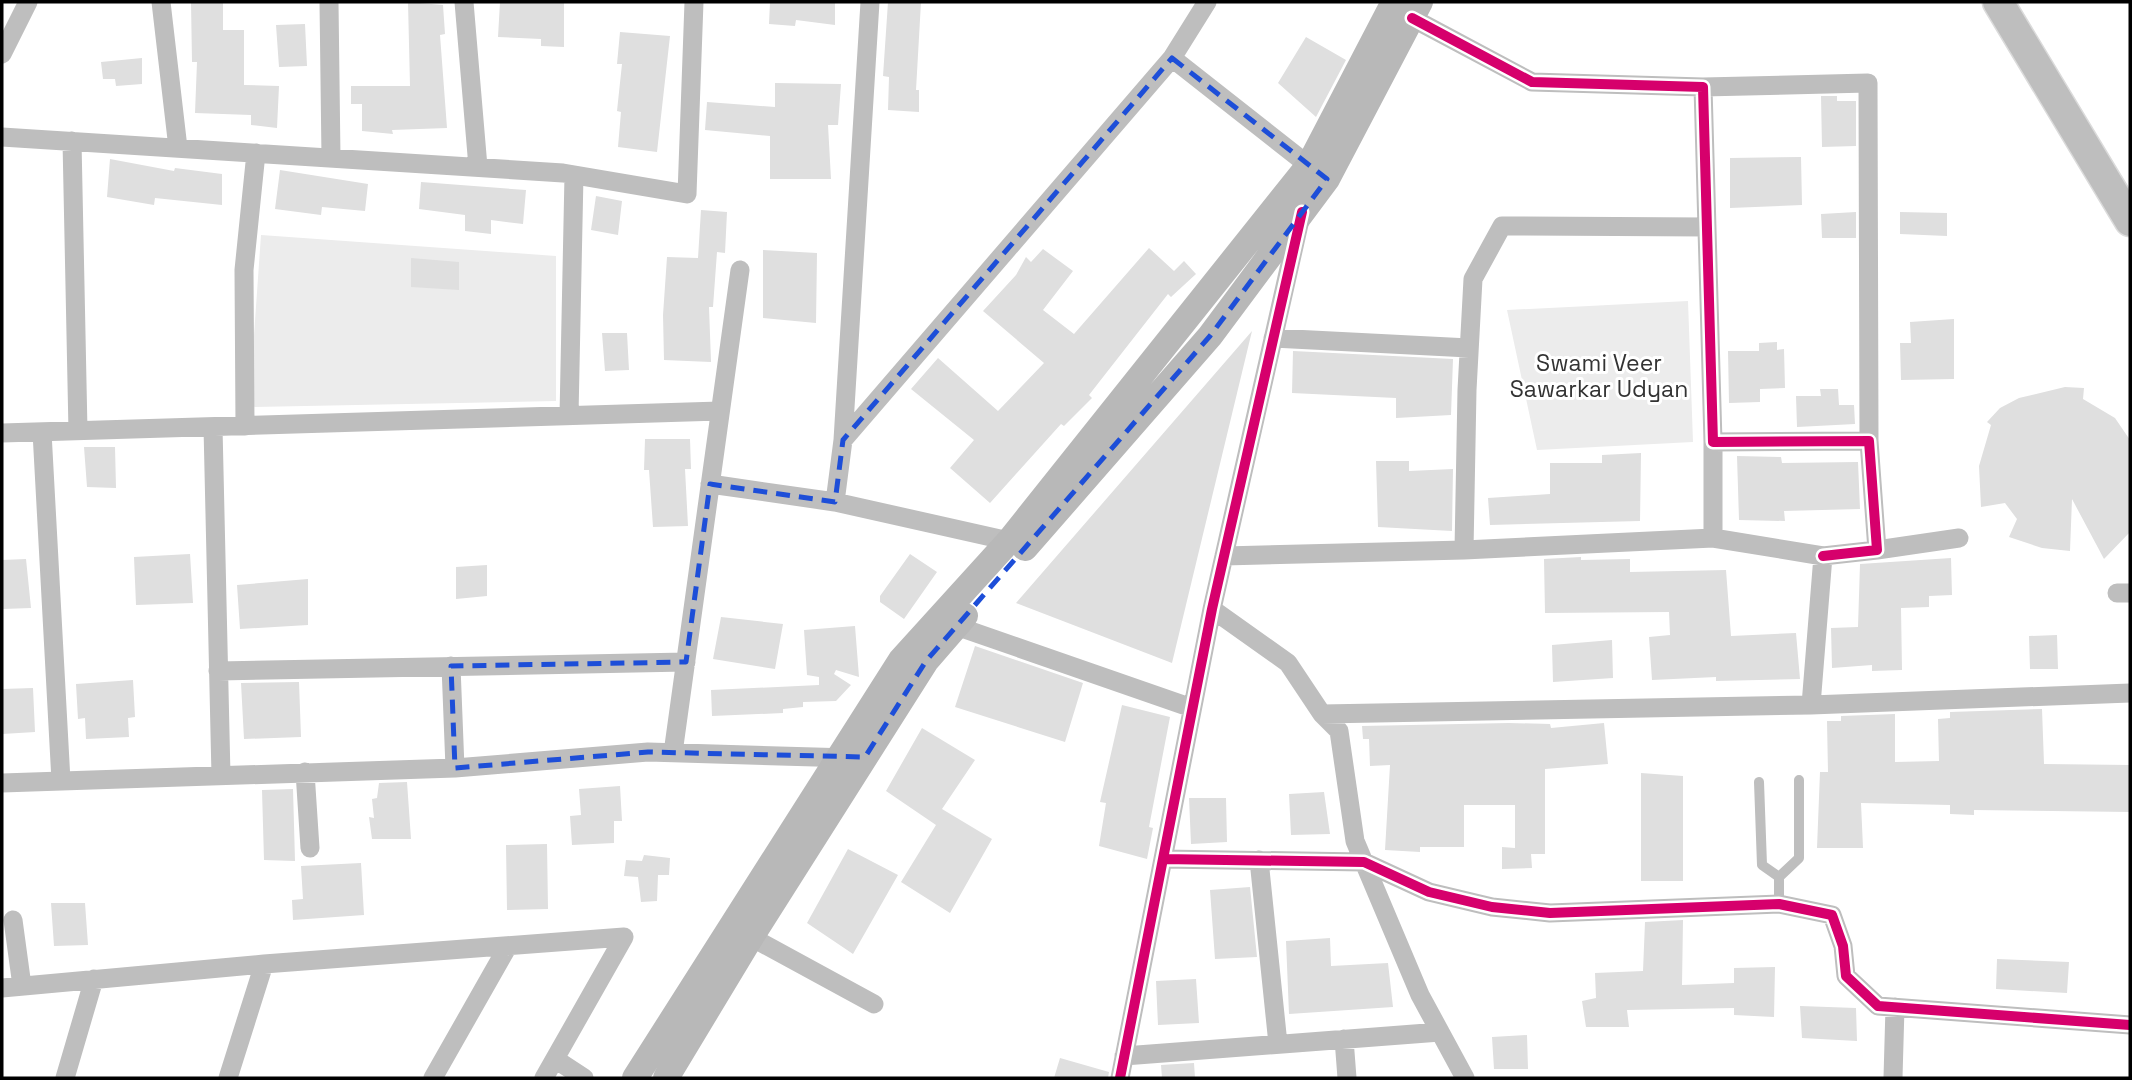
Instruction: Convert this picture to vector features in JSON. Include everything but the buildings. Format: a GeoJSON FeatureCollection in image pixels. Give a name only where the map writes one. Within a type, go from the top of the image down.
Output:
{"type":"FeatureCollection","features":[{"type":"Feature","properties":{"kind":"main road"},"geometry":{"type":"LineString","coordinates":[[1998,2],[2130,221]]}},
{"type":"Feature","properties":{"kind":"main road"},"geometry":{"type":"LineString","coordinates":[[635,1078],[852,758],[926,661],[1210,336],[1302,212],[1317,172],[1409,7]]}},
{"type":"Feature","properties":{"kind":"main road"},"geometry":{"type":"LineString","coordinates":[[666,1078],[751,937],[852,758],[901,660],[1009,541],[1317,172]]}},
{"type":"Feature","properties":{"kind":"street"},"geometry":{"type":"LineString","coordinates":[[2,54],[29,2]]}},
{"type":"Feature","properties":{"kind":"street"},"geometry":{"type":"LineString","coordinates":[[162,2],[178,148]]}},
{"type":"Feature","properties":{"kind":"street"},"geometry":{"type":"LineString","coordinates":[[329,2],[331,158]]}},
{"type":"Feature","properties":{"kind":"street"},"geometry":{"type":"LineString","coordinates":[[464,2],[478,167]]}},
{"type":"Feature","properties":{"kind":"street"},"geometry":{"type":"LineString","coordinates":[[2,137],[574,174],[687,194],[694,2]]}},
{"type":"Feature","properties":{"kind":"street"},"geometry":{"type":"LineString","coordinates":[[835,502],[843,440],[870,2]]}},
{"type":"Feature","properties":{"kind":"street"},"geometry":{"type":"LineString","coordinates":[[843,440],[1172,58],[1207,2]]}},
{"type":"Feature","properties":{"kind":"street"},"geometry":{"type":"LineString","coordinates":[[1409,7],[1532,82],[1703,88],[1868,83],[1869,441],[1877,550]]}},
{"type":"Feature","properties":{"kind":"street"},"geometry":{"type":"LineString","coordinates":[[1172,58],[1317,172]]}},
{"type":"Feature","properties":{"kind":"street"},"geometry":{"type":"LineString","coordinates":[[1703,88],[1713,442],[1713,538]]}},
{"type":"Feature","properties":{"kind":"street"},"geometry":{"type":"LineString","coordinates":[[72,141],[78,431]]}},
{"type":"Feature","properties":{"kind":"street"},"geometry":{"type":"LineString","coordinates":[[245,426],[244,270],[256,153]]}},
{"type":"Feature","properties":{"kind":"street"},"geometry":{"type":"LineString","coordinates":[[569,416],[574,174]]}},
{"type":"Feature","properties":{"kind":"street"},"geometry":{"type":"LineString","coordinates":[[1120,1078],[1212,609],[1302,212]]}},
{"type":"Feature","properties":{"kind":"street"},"geometry":{"type":"LineString","coordinates":[[1464,550],[1469,348],[1474,279],[1502,226],[1707,226]]}},
{"type":"Feature","properties":{"kind":"street"},"geometry":{"type":"LineString","coordinates":[[673,753],[740,270]]}},
{"type":"Feature","properties":{"kind":"street"},"geometry":{"type":"LineString","coordinates":[[1273,338],[1469,348]]}},
{"type":"Feature","properties":{"kind":"street"},"geometry":{"type":"LineString","coordinates":[[2,433],[720,411]]}},
{"type":"Feature","properties":{"kind":"street"},"geometry":{"type":"LineString","coordinates":[[213,427],[221,776]]}},
{"type":"Feature","properties":{"kind":"street"},"geometry":{"type":"LineString","coordinates":[[42,432],[61,781]]}},
{"type":"Feature","properties":{"kind":"street"},"geometry":{"type":"LineString","coordinates":[[1713,442],[1869,441]]}},
{"type":"Feature","properties":{"kind":"street"},"geometry":{"type":"LineString","coordinates":[[710,484],[835,502],[1009,541]]}},
{"type":"Feature","properties":{"kind":"street"},"geometry":{"type":"LineString","coordinates":[[1224,556],[1464,550],[1713,538],[1822,556],[1959,538]]}},
{"type":"Feature","properties":{"kind":"street"},"geometry":{"type":"LineString","coordinates":[[1811,705],[1822,556]]}},
{"type":"Feature","properties":{"kind":"street"},"geometry":{"type":"LineString","coordinates":[[1212,609],[1288,663],[1322,714],[1339,731],[1355,841],[1420,995],[1465,1078]]}},
{"type":"Feature","properties":{"kind":"street"},"geometry":{"type":"LineString","coordinates":[[956,626],[1192,708]]}},
{"type":"Feature","properties":{"kind":"street"},"geometry":{"type":"LineString","coordinates":[[218,671],[686,662]]}},
{"type":"Feature","properties":{"kind":"street"},"geometry":{"type":"LineString","coordinates":[[451,666],[455,768]]}},
{"type":"Feature","properties":{"kind":"street"},"geometry":{"type":"LineString","coordinates":[[1322,714],[1811,705],[2130,693]]}},
{"type":"Feature","properties":{"kind":"street"},"geometry":{"type":"LineString","coordinates":[[2,783],[455,768],[648,752],[852,758]]}},
{"type":"Feature","properties":{"kind":"street"},"geometry":{"type":"LineString","coordinates":[[305,772],[310,848]]}},
{"type":"Feature","properties":{"kind":"street"},"geometry":{"type":"LineString","coordinates":[[1163,859],[1364,862],[1429,892],[1503,909],[1550,913],[1779,904],[1832,915],[1843,946],[1846,976],[1878,1006],[2130,1025]]}},
{"type":"Feature","properties":{"kind":"street"},"geometry":{"type":"LineString","coordinates":[[1259,860],[1278,1044]]}},
{"type":"Feature","properties":{"kind":"street"},"geometry":{"type":"LineString","coordinates":[[13,920],[23,986]]}},
{"type":"Feature","properties":{"kind":"street"},"geometry":{"type":"LineString","coordinates":[[2,988],[264,964],[624,937],[544,1078]]}},
{"type":"Feature","properties":{"kind":"street"},"geometry":{"type":"LineString","coordinates":[[751,937],[874,1004]]}},
{"type":"Feature","properties":{"kind":"street"},"geometry":{"type":"LineString","coordinates":[[433,1078],[508,946]]}},
{"type":"Feature","properties":{"kind":"street"},"geometry":{"type":"LineString","coordinates":[[228,1078],[264,964]]}},
{"type":"Feature","properties":{"kind":"street"},"geometry":{"type":"LineString","coordinates":[[65,1078],[94,979]]}},
{"type":"Feature","properties":{"kind":"street"},"geometry":{"type":"LineString","coordinates":[[1894,1078],[1895,1007]]}},
{"type":"Feature","properties":{"kind":"street"},"geometry":{"type":"LineString","coordinates":[[1124,1056],[1440,1032]]}},
{"type":"Feature","properties":{"kind":"street"},"geometry":{"type":"LineString","coordinates":[[1344,1039],[1347,1078]]}},
{"type":"Feature","properties":{"kind":"street"},"geometry":{"type":"LineString","coordinates":[[555,1059],[584,1078]]}},
{"type":"Feature","properties":{"kind":"lane"},"geometry":{"type":"LineString","coordinates":[[1779,904],[1779,877],[1799,858],[1799,780]]}},
{"type":"Feature","properties":{"kind":"lane"},"geometry":{"type":"LineString","coordinates":[[1759,782],[1762,864],[1779,877]]}},
{"type":"Feature","properties":{"kind":"highlighted area"},"geometry":{"type":"Polygon","coordinates":[[[1172,58],[1327,179],[1210,336],[926,661],[865,757],[648,752],[455,768],[451,666],[686,662],[710,484],[835,502],[843,440],[1172,58]]]}},
{"type":"Feature","properties":{"kind":"green space"},"geometry":{"type":"Polygon","coordinates":[[[261,235],[556,256],[556,401],[249,407],[261,235]]]}},
{"type":"Feature","properties":{"kind":"green space","name":"Swami Veer Sawarkar Udyan"},"geometry":{"type":"Polygon","coordinates":[[[1688,301],[1693,442],[1537,450],[1507,310],[1688,301]]]}},
{"type":"Feature","properties":{"kind":"cycle path"},"geometry":{"type":"LineString","coordinates":[[1412,18],[1532,82],[1703,87],[1713,442],[1869,441],[1877,550],[1823,556]]}},
{"type":"Feature","properties":{"kind":"cycle path"},"geometry":{"type":"LineString","coordinates":[[1120,1078],[1212,609],[1302,212]]}},
{"type":"Feature","properties":{"kind":"cycle path"},"geometry":{"type":"LineString","coordinates":[[1163,859],[1364,862],[1429,892],[1492,907],[1550,913],[1779,904],[1832,915],[1843,946],[1846,976],[1878,1006],[2130,1025]]}}]}
